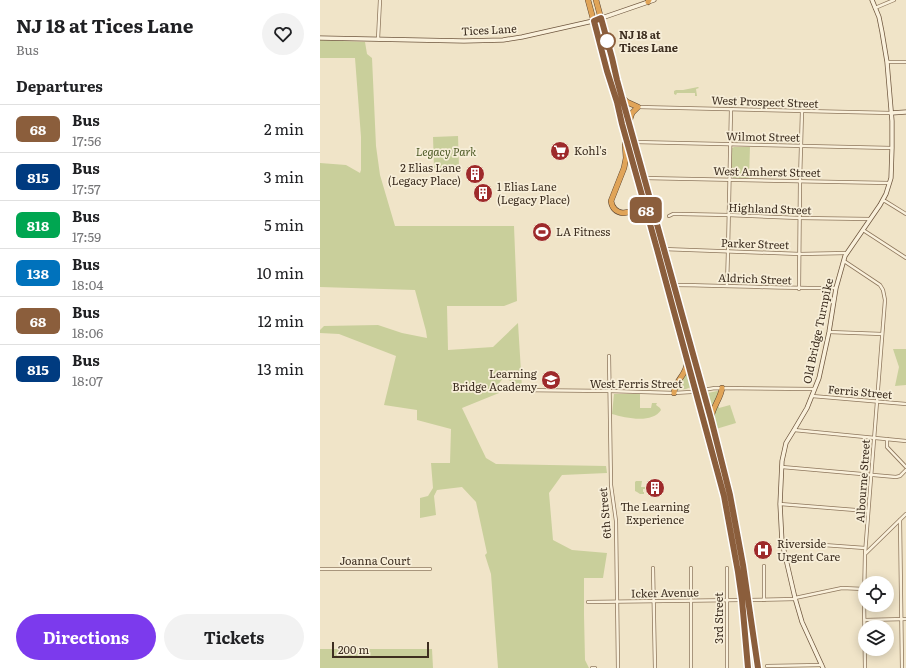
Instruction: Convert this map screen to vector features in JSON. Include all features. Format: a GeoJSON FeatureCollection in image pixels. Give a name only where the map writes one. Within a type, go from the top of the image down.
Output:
{"type":"FeatureCollection","features":[{"type":"Feature","properties":{"kind":"highway"},"geometry":{"type":"LineString","coordinates":[[588,0],[687,362],[711,419],[731,499],[739,541],[758,668]]}},
{"type":"Feature","properties":{"kind":"highway"},"geometry":{"type":"LineString","coordinates":[[596,1],[673,284],[724,496],[742,600],[748,668]]}},
{"type":"Feature","properties":{"kind":"highway"},"geometry":{"type":"LineString","coordinates":[[622,97],[627,102],[638,107],[630,116],[629,123]]}},
{"type":"Feature","properties":{"kind":"highway"},"geometry":{"type":"LineString","coordinates":[[625,135],[626,158],[624,168],[611,201],[612,206],[615,210],[623,213],[646,209],[651,204]]}},
{"type":"Feature","properties":{"kind":"highway"},"geometry":{"type":"LineString","coordinates":[[674,393],[676,385],[685,373],[687,362]]}},
{"type":"Feature","properties":{"kind":"highway"},"geometry":{"type":"LineString","coordinates":[[711,419],[722,388]]}},
{"type":"Feature","properties":{"kind":"street"},"geometry":{"type":"LineString","coordinates":[[378,39],[380,0]]}},
{"type":"Feature","properties":{"kind":"street","name":"Tices Lane"},"geometry":{"type":"LineString","coordinates":[[320,38],[464,41],[503,40],[594,21],[654,0]]}},
{"type":"Feature","properties":{"kind":"street","name":"Old Bridge Turnpike"},"geometry":{"type":"LineString","coordinates":[[823,667],[802,622],[795,599],[782,542],[780,504],[782,467],[786,443],[805,412],[815,389],[822,364],[836,288],[847,253],[883,201],[891,178],[891,113],[887,62],[879,17],[872,0]]}},
{"type":"Feature","properties":{"kind":"street"},"geometry":{"type":"LineString","coordinates":[[875,8],[894,0]]}},
{"type":"Feature","properties":{"kind":"street"},"geometry":{"type":"LineString","coordinates":[[887,62],[906,62]]}},
{"type":"Feature","properties":{"kind":"street","name":"West Prospect Street"},"geometry":{"type":"LineString","coordinates":[[638,107],[891,113]]}},
{"type":"Feature","properties":{"kind":"street"},"geometry":{"type":"LineString","coordinates":[[727,285],[730,109]]}},
{"type":"Feature","properties":{"kind":"street"},"geometry":{"type":"LineString","coordinates":[[799,289],[802,111]]}},
{"type":"Feature","properties":{"kind":"street"},"geometry":{"type":"LineString","coordinates":[[891,113],[906,112]]}},
{"type":"Feature","properties":{"kind":"street","name":"Wilmot Street"},"geometry":{"type":"LineString","coordinates":[[634,142],[892,148]]}},
{"type":"Feature","properties":{"kind":"street","name":"West Amherst Street"},"geometry":{"type":"LineString","coordinates":[[644,178],[890,183]]}},
{"type":"Feature","properties":{"kind":"street"},"geometry":{"type":"LineString","coordinates":[[883,201],[906,214]]}},
{"type":"Feature","properties":{"kind":"street","name":"Highland Street"},"geometry":{"type":"LineString","coordinates":[[669,216],[674,214],[871,219]]}},
{"type":"Feature","properties":{"kind":"street"},"geometry":{"type":"LineString","coordinates":[[863,230],[906,258]]}},
{"type":"Feature","properties":{"kind":"street","name":"Parker Street"},"geometry":{"type":"LineString","coordinates":[[663,249],[800,254],[847,253]]}},
{"type":"Feature","properties":{"kind":"street","name":"Albourne Street"},"geometry":{"type":"LineString","coordinates":[[844,261],[880,285],[883,290],[885,300],[865,548],[864,576]]}},
{"type":"Feature","properties":{"kind":"street","name":"Aldrich Street"},"geometry":{"type":"LineString","coordinates":[[673,284],[799,289],[836,288]]}},
{"type":"Feature","properties":{"kind":"street"},"geometry":{"type":"LineString","coordinates":[[828,332],[882,334]]}},
{"type":"Feature","properties":{"kind":"street","name":"6th Street"},"geometry":{"type":"LineString","coordinates":[[609,356],[611,485],[616,521],[618,668]]}},
{"type":"Feature","properties":{"kind":"street","name":"West Ferris Street"},"geometry":{"type":"LineString","coordinates":[[505,386],[516,390],[674,393],[715,388],[790,390],[815,389]]}},
{"type":"Feature","properties":{"kind":"street","name":"Ferris Street"},"geometry":{"type":"LineString","coordinates":[[812,396],[906,404]]}},
{"type":"Feature","properties":{"kind":"street"},"geometry":{"type":"LineString","coordinates":[[794,430],[906,441]]}},
{"type":"Feature","properties":{"kind":"street"},"geometry":{"type":"LineString","coordinates":[[887,439],[887,447],[906,466]]}},
{"type":"Feature","properties":{"kind":"street"},"geometry":{"type":"LineString","coordinates":[[782,467],[896,477],[900,476],[906,470]]}},
{"type":"Feature","properties":{"kind":"street"},"geometry":{"type":"LineString","coordinates":[[780,504],[868,511]]}},
{"type":"Feature","properties":{"kind":"street"},"geometry":{"type":"LineString","coordinates":[[865,553],[906,514]]}},
{"type":"Feature","properties":{"kind":"street"},"geometry":{"type":"LineString","coordinates":[[900,520],[902,668]]}},
{"type":"Feature","properties":{"kind":"street"},"geometry":{"type":"LineString","coordinates":[[782,542],[865,548]]}},
{"type":"Feature","properties":{"kind":"street"},"geometry":{"type":"LineString","coordinates":[[764,566],[764,600]]}},
{"type":"Feature","properties":{"kind":"street"},"geometry":{"type":"LineString","coordinates":[[653,568],[655,668]]}},
{"type":"Feature","properties":{"kind":"street"},"geometry":{"type":"LineString","coordinates":[[691,568],[691,668]]}},
{"type":"Feature","properties":{"kind":"street","name":"3rd Street"},"geometry":{"type":"LineString","coordinates":[[727,568],[727,668]]}},
{"type":"Feature","properties":{"kind":"street","name":"Joanna Court"},"geometry":{"type":"LineString","coordinates":[[320,569],[430,569]]}},
{"type":"Feature","properties":{"kind":"street"},"geometry":{"type":"LineString","coordinates":[[748,600],[795,599],[842,588],[858,589]]}},
{"type":"Feature","properties":{"kind":"street","name":"Icker Avenue"},"geometry":{"type":"LineString","coordinates":[[588,602],[742,600]]}},
{"type":"Feature","properties":{"kind":"street","name":"Albourne Street"},"geometry":{"type":"LineString","coordinates":[[864,612],[864,620]]}},
{"type":"Feature","properties":{"kind":"street"},"geometry":{"type":"LineString","coordinates":[[864,620],[906,619]]}},
{"type":"Feature","properties":{"kind":"street","name":"Albourne Street"},"geometry":{"type":"LineString","coordinates":[[865,656],[865,668]]}},
{"type":"Feature","properties":{"kind":"street"},"geometry":{"type":"LineString","coordinates":[[767,666],[823,667]]}},
{"type":"Feature","properties":{"kind":"green space"},"geometry":{"type":"Polygon","coordinates":[[[320,40],[365,42],[367,54],[372,58],[376,146],[380,175],[395,226],[514,226],[517,301],[504,306],[447,306],[448,350],[493,347],[518,323],[522,388],[504,377],[497,386],[499,393],[462,408],[486,458],[496,464],[606,466],[607,473],[562,475],[549,493],[553,540],[572,550],[607,553],[603,578],[584,578],[585,660],[589,668],[498,668],[491,574],[485,555],[487,553],[476,502],[462,487],[437,490],[434,496],[436,515],[420,518],[420,498],[428,496],[433,488],[431,463],[450,463],[451,429],[417,420],[417,410],[384,405],[396,356],[339,334],[320,333],[320,330],[324,326],[378,325],[402,333],[427,338],[415,290],[320,287],[320,163],[346,165],[360,173],[361,137],[355,58],[320,58],[320,40]]]}},
{"type":"Feature","properties":{"kind":"green space"},"geometry":{"type":"Polygon","coordinates":[[[699,88],[696,89],[697,96],[695,96],[695,93],[674,94],[674,91],[676,90],[699,88]]]}},
{"type":"Feature","properties":{"kind":"green space","name":"Legacy Park"},"geometry":{"type":"Polygon","coordinates":[[[458,136],[459,167],[434,168],[433,137],[458,136]]]}},
{"type":"Feature","properties":{"kind":"green space"},"geometry":{"type":"Polygon","coordinates":[[[750,147],[749,178],[733,178],[731,176],[732,148],[750,147]]]}},
{"type":"Feature","properties":{"kind":"green space"},"geometry":{"type":"Polygon","coordinates":[[[893,349],[906,349],[906,385],[895,386],[899,367],[893,349]]]}},
{"type":"Feature","properties":{"kind":"green space"},"geometry":{"type":"Polygon","coordinates":[[[686,373],[691,387],[677,390],[676,386],[686,373]]]}},
{"type":"Feature","properties":{"kind":"green space"},"geometry":{"type":"Polygon","coordinates":[[[719,391],[719,394],[711,408],[706,394],[719,391]]]}},
{"type":"Feature","properties":{"kind":"green space"},"geometry":{"type":"Polygon","coordinates":[[[614,394],[640,394],[640,408],[651,408],[652,403],[657,403],[656,405],[661,410],[652,417],[638,419],[612,414],[614,394]]]}},
{"type":"Feature","properties":{"kind":"green space"},"geometry":{"type":"Polygon","coordinates":[[[718,405],[719,408],[730,405],[736,423],[716,429],[713,415],[718,405]]]}},
{"type":"Feature","properties":{"kind":"green space"},"geometry":{"type":"Polygon","coordinates":[[[636,481],[642,481],[641,487],[645,487],[645,489],[643,489],[644,494],[640,494],[635,491],[636,481]]]}},
{"type":"Feature","properties":{"kind":"green space"},"geometry":{"type":"Polygon","coordinates":[[[320,649],[432,649],[433,668],[320,668],[320,649]]]}},
{"type":"Feature","properties":{"kind":"bus line","name":"68"},"geometry":{"type":"LineString","coordinates":[[748,668],[742,600],[724,496],[702,410],[687,362],[594,21],[601,18],[663,249],[711,419],[730,495],[738,533],[758,668]]}},
{"type":"Feature","properties":{"kind":"place","name":"NJ 18 at Tices Lane"},"geometry":{"type":"Point","coordinates":[607,41]}},
{"type":"Feature","properties":{"kind":"place","name":"Kohl's"},"geometry":{"type":"Point","coordinates":[560,151]}},
{"type":"Feature","properties":{"kind":"place","name":"2 Elias Lane (Legacy Place)"},"geometry":{"type":"Point","coordinates":[475,174]}},
{"type":"Feature","properties":{"kind":"place","name":"1 Elias Lane (Legacy Place)"},"geometry":{"type":"Point","coordinates":[483,193]}},
{"type":"Feature","properties":{"kind":"place","name":"LA Fitness"},"geometry":{"type":"Point","coordinates":[542,232]}},
{"type":"Feature","properties":{"kind":"place","name":"Learning Bridge Academy"},"geometry":{"type":"Point","coordinates":[551,380]}},
{"type":"Feature","properties":{"kind":"place","name":"The Learning Experience"},"geometry":{"type":"Point","coordinates":[655,488]}},
{"type":"Feature","properties":{"kind":"place","name":"Riverside Urgent Care"},"geometry":{"type":"Point","coordinates":[763,550]}}]}
